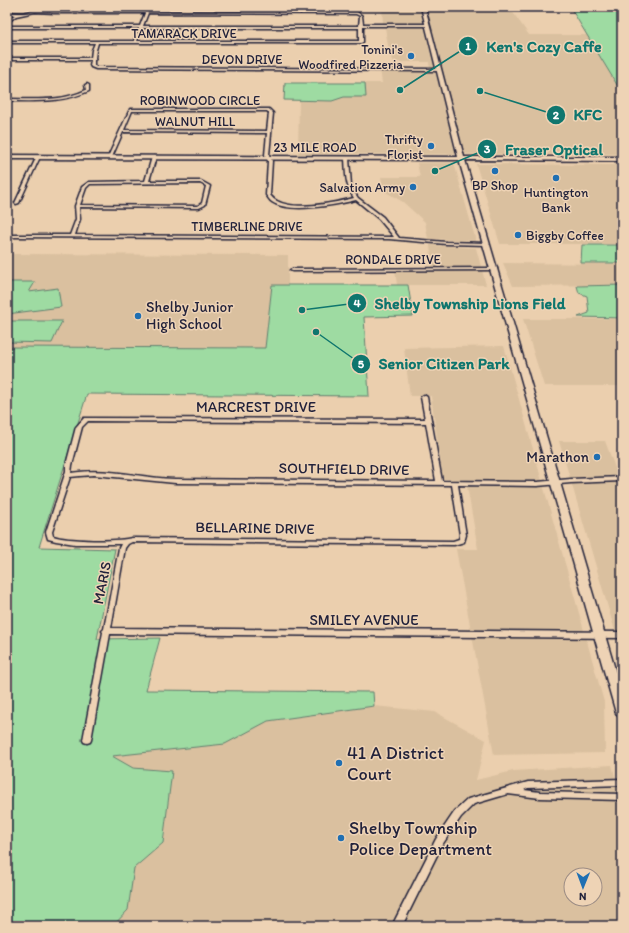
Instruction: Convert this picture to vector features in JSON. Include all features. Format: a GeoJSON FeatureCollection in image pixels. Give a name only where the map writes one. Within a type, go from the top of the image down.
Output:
{"type":"FeatureCollection","features":[{"type":"Feature","properties":{"kind":"main road"},"geometry":{"type":"LineString","coordinates":[[423,7],[462,159],[495,269],[554,483],[622,713]]}},
{"type":"Feature","properties":{"kind":"main road","name":"23 MILE ROAD"},"geometry":{"type":"LineString","coordinates":[[7,157],[622,159]]}},
{"type":"Feature","properties":{"kind":"street"},"geometry":{"type":"LineString","coordinates":[[36,11],[42,7]]}},
{"type":"Feature","properties":{"kind":"street"},"geometry":{"type":"LineString","coordinates":[[322,7],[322,13]]}},
{"type":"Feature","properties":{"kind":"street"},"geometry":{"type":"LineString","coordinates":[[7,13],[17,14],[36,11],[147,13],[358,13],[361,16],[361,26]]}},
{"type":"Feature","properties":{"kind":"street"},"geometry":{"type":"LineString","coordinates":[[135,42],[147,13]]}},
{"type":"Feature","properties":{"kind":"street"},"geometry":{"type":"LineString","coordinates":[[7,22],[17,14]]}},
{"type":"Feature","properties":{"kind":"street"},"geometry":{"type":"LineString","coordinates":[[7,27],[427,25]]}},
{"type":"Feature","properties":{"kind":"street","name":"TAMARACK DRIVE"},"geometry":{"type":"LineString","coordinates":[[7,42],[360,43],[361,26]]}},
{"type":"Feature","properties":{"kind":"street"},"geometry":{"type":"LineString","coordinates":[[7,59],[94,59],[94,50],[97,42]]}},
{"type":"Feature","properties":{"kind":"street","name":"DEVON DRIVE"},"geometry":{"type":"LineString","coordinates":[[94,59],[92,65],[93,67],[438,70]]}},
{"type":"Feature","properties":{"kind":"street"},"geometry":{"type":"LineString","coordinates":[[7,100],[72,97],[88,90],[87,85]]}},
{"type":"Feature","properties":{"kind":"street","name":"ROBINWOOD CIRCLE"},"geometry":{"type":"LineString","coordinates":[[121,131],[131,110],[270,111],[268,132]]}},
{"type":"Feature","properties":{"kind":"street"},"geometry":{"type":"LineString","coordinates":[[110,157],[121,131]]}},
{"type":"Feature","properties":{"kind":"street","name":"WALNUT HILL"},"geometry":{"type":"LineString","coordinates":[[121,131],[268,132]]}},
{"type":"Feature","properties":{"kind":"street"},"geometry":{"type":"LineString","coordinates":[[268,132],[268,158],[270,161],[268,196],[276,203],[285,205],[312,206],[357,199]]}},
{"type":"Feature","properties":{"kind":"street"},"geometry":{"type":"LineString","coordinates":[[17,203],[38,157]]}},
{"type":"Feature","properties":{"kind":"street"},"geometry":{"type":"LineString","coordinates":[[147,182],[154,157]]}},
{"type":"Feature","properties":{"kind":"street"},"geometry":{"type":"LineString","coordinates":[[347,158],[349,186],[357,199],[381,218],[397,238]]}},
{"type":"Feature","properties":{"kind":"street"},"geometry":{"type":"LineString","coordinates":[[72,236],[78,219],[77,206],[84,188],[90,183],[205,183],[208,186],[202,206],[197,208],[77,206]]}},
{"type":"Feature","properties":{"kind":"street","name":"TIMBERLINE DRIVE"},"geometry":{"type":"LineString","coordinates":[[7,236],[397,238],[446,243],[487,244]]}},
{"type":"Feature","properties":{"kind":"street","name":"RONDALE DRIVE"},"geometry":{"type":"LineString","coordinates":[[292,270],[495,269]]}},
{"type":"Feature","properties":{"kind":"street"},"geometry":{"type":"LineString","coordinates":[[424,397],[438,483]]}},
{"type":"Feature","properties":{"kind":"street","name":"MARCREST DRIVE"},"geometry":{"type":"LineString","coordinates":[[67,476],[79,427],[84,420],[427,421]]}},
{"type":"Feature","properties":{"kind":"street","name":"SOUTHFIELD DRIVE"},"geometry":{"type":"LineString","coordinates":[[67,476],[76,474],[107,474],[174,481],[455,484],[554,483],[622,479]]}},
{"type":"Feature","properties":{"kind":"street","name":"BELLARINE DRIVE"},"geometry":{"type":"LineString","coordinates":[[67,476],[49,532],[50,537],[54,539],[75,541],[126,542],[132,540],[451,544],[460,541],[464,533],[455,484]]}},
{"type":"Feature","properties":{"kind":"street","name":"MARIS"},"geometry":{"type":"LineString","coordinates":[[87,740],[122,548],[126,542]]}},
{"type":"Feature","properties":{"kind":"street","name":"SMILEY AVENUE"},"geometry":{"type":"LineString","coordinates":[[106,631],[622,636]]}},
{"type":"Feature","properties":{"kind":"street"},"geometry":{"type":"LineString","coordinates":[[396,926],[439,842],[458,814],[471,801],[528,784],[622,782]]}},
{"type":"Feature","properties":{"kind":"street"},"geometry":{"type":"LineString","coordinates":[[506,791],[540,795],[622,797]]}},
{"type":"Feature","properties":{"kind":"shaded area"},"geometry":{"type":"Polygon","coordinates":[[[382,7],[509,7],[529,35],[588,35],[622,93],[622,154],[298,154],[299,101],[332,101],[344,97],[365,97],[365,83],[382,83],[380,69],[430,69],[429,62],[394,62],[389,52],[385,27],[420,27],[419,23],[383,23],[382,7]]]}},
{"type":"Feature","properties":{"kind":"shaded area"},"geometry":{"type":"Polygon","coordinates":[[[417,163],[454,163],[476,241],[428,239],[425,222],[403,202],[384,191],[381,177],[420,177],[417,163]]]}},
{"type":"Feature","properties":{"kind":"shaded area"},"geometry":{"type":"Polygon","coordinates":[[[476,164],[622,165],[622,244],[500,244],[476,164]]]}},
{"type":"Feature","properties":{"kind":"shaded area"},"geometry":{"type":"Polygon","coordinates":[[[430,245],[476,248],[486,285],[397,285],[395,269],[432,268],[430,245]]]}},
{"type":"Feature","properties":{"kind":"shaded area","name":"Shelby Junior High School"},"geometry":{"type":"Polygon","coordinates":[[[7,254],[288,255],[288,285],[272,285],[265,348],[7,347],[7,254]]]}},
{"type":"Feature","properties":{"kind":"shaded area"},"geometry":{"type":"Polygon","coordinates":[[[503,263],[622,264],[622,285],[513,286],[503,263]]]}},
{"type":"Feature","properties":{"kind":"shaded area"},"geometry":{"type":"Polygon","coordinates":[[[523,319],[622,319],[622,386],[544,386],[523,319]]]}},
{"type":"Feature","properties":{"kind":"shaded area"},"geometry":{"type":"Polygon","coordinates":[[[504,346],[604,702],[605,753],[494,755],[456,549],[478,549],[466,480],[443,479],[431,396],[410,396],[404,348],[504,346]]]}},
{"type":"Feature","properties":{"kind":"shaded area"},"geometry":{"type":"Polygon","coordinates":[[[559,441],[605,441],[617,473],[622,473],[622,631],[615,631],[559,441]]]}},
{"type":"Feature","properties":{"kind":"shaded area"},"geometry":{"type":"Polygon","coordinates":[[[374,706],[435,712],[486,740],[476,780],[513,771],[612,765],[622,805],[622,926],[113,926],[128,910],[133,868],[163,843],[172,771],[133,768],[112,756],[224,744],[268,721],[374,706]]]}},
{"type":"Feature","properties":{"kind":"green space"},"geometry":{"type":"Polygon","coordinates":[[[570,7],[622,7],[622,93],[570,7]]]}},
{"type":"Feature","properties":{"kind":"green space"},"geometry":{"type":"Polygon","coordinates":[[[285,83],[365,83],[366,97],[344,97],[332,101],[284,100],[285,83]]]}},
{"type":"Feature","properties":{"kind":"green space"},"geometry":{"type":"Polygon","coordinates":[[[582,245],[622,245],[622,263],[581,263],[582,245]]]}},
{"type":"Feature","properties":{"kind":"green space"},"geometry":{"type":"Polygon","coordinates":[[[7,282],[35,282],[29,292],[58,288],[61,307],[7,314],[7,282]]]}},
{"type":"Feature","properties":{"kind":"green space"},"geometry":{"type":"Polygon","coordinates":[[[272,285],[408,285],[413,316],[364,317],[369,396],[87,394],[39,547],[115,549],[97,639],[160,638],[146,690],[373,692],[374,706],[268,721],[225,744],[112,756],[133,768],[172,771],[163,843],[134,868],[128,910],[113,926],[7,926],[7,347],[265,348],[272,285]]]}},
{"type":"Feature","properties":{"kind":"green space"},"geometry":{"type":"Polygon","coordinates":[[[622,285],[622,318],[578,317],[589,313],[587,296],[579,293],[577,286],[622,285]]]}},
{"type":"Feature","properties":{"kind":"green space"},"geometry":{"type":"Polygon","coordinates":[[[7,321],[62,321],[52,343],[7,342],[7,321]]]}},
{"type":"Feature","properties":{"kind":"place","name":"Tonini's Woodfired Pizzeria"},"geometry":{"type":"Point","coordinates":[411,56]}},
{"type":"Feature","properties":{"kind":"place","name":"Ken's Cozy Caffe"},"geometry":{"type":"Point","coordinates":[400,90]}},
{"type":"Feature","properties":{"kind":"place","name":"KFC"},"geometry":{"type":"Point","coordinates":[480,91]}},
{"type":"Feature","properties":{"kind":"place","name":"Thrifty Florist"},"geometry":{"type":"Point","coordinates":[431,146]}},
{"type":"Feature","properties":{"kind":"place","name":"Fraser Optical"},"geometry":{"type":"Point","coordinates":[435,171]}},
{"type":"Feature","properties":{"kind":"place","name":"BP Shop"},"geometry":{"type":"Point","coordinates":[495,171]}},
{"type":"Feature","properties":{"kind":"place","name":"Huntington Bank"},"geometry":{"type":"Point","coordinates":[556,178]}},
{"type":"Feature","properties":{"kind":"place","name":"Salvation Army"},"geometry":{"type":"Point","coordinates":[413,187]}},
{"type":"Feature","properties":{"kind":"place","name":"Biggby Coffee"},"geometry":{"type":"Point","coordinates":[518,235]}},
{"type":"Feature","properties":{"kind":"place","name":"Shelby Township Lions Field"},"geometry":{"type":"Point","coordinates":[302,310]}},
{"type":"Feature","properties":{"kind":"place","name":"Shelby Junior High School"},"geometry":{"type":"Point","coordinates":[138,316]}},
{"type":"Feature","properties":{"kind":"place","name":"Senior Citizen Park"},"geometry":{"type":"Point","coordinates":[316,332]}},
{"type":"Feature","properties":{"kind":"place","name":"Marathon"},"geometry":{"type":"Point","coordinates":[597,457]}},
{"type":"Feature","properties":{"kind":"place","name":"41 A District Court"},"geometry":{"type":"Point","coordinates":[339,763]}},
{"type":"Feature","properties":{"kind":"place","name":"Shelby Township Police Department"},"geometry":{"type":"Point","coordinates":[341,838]}}]}
